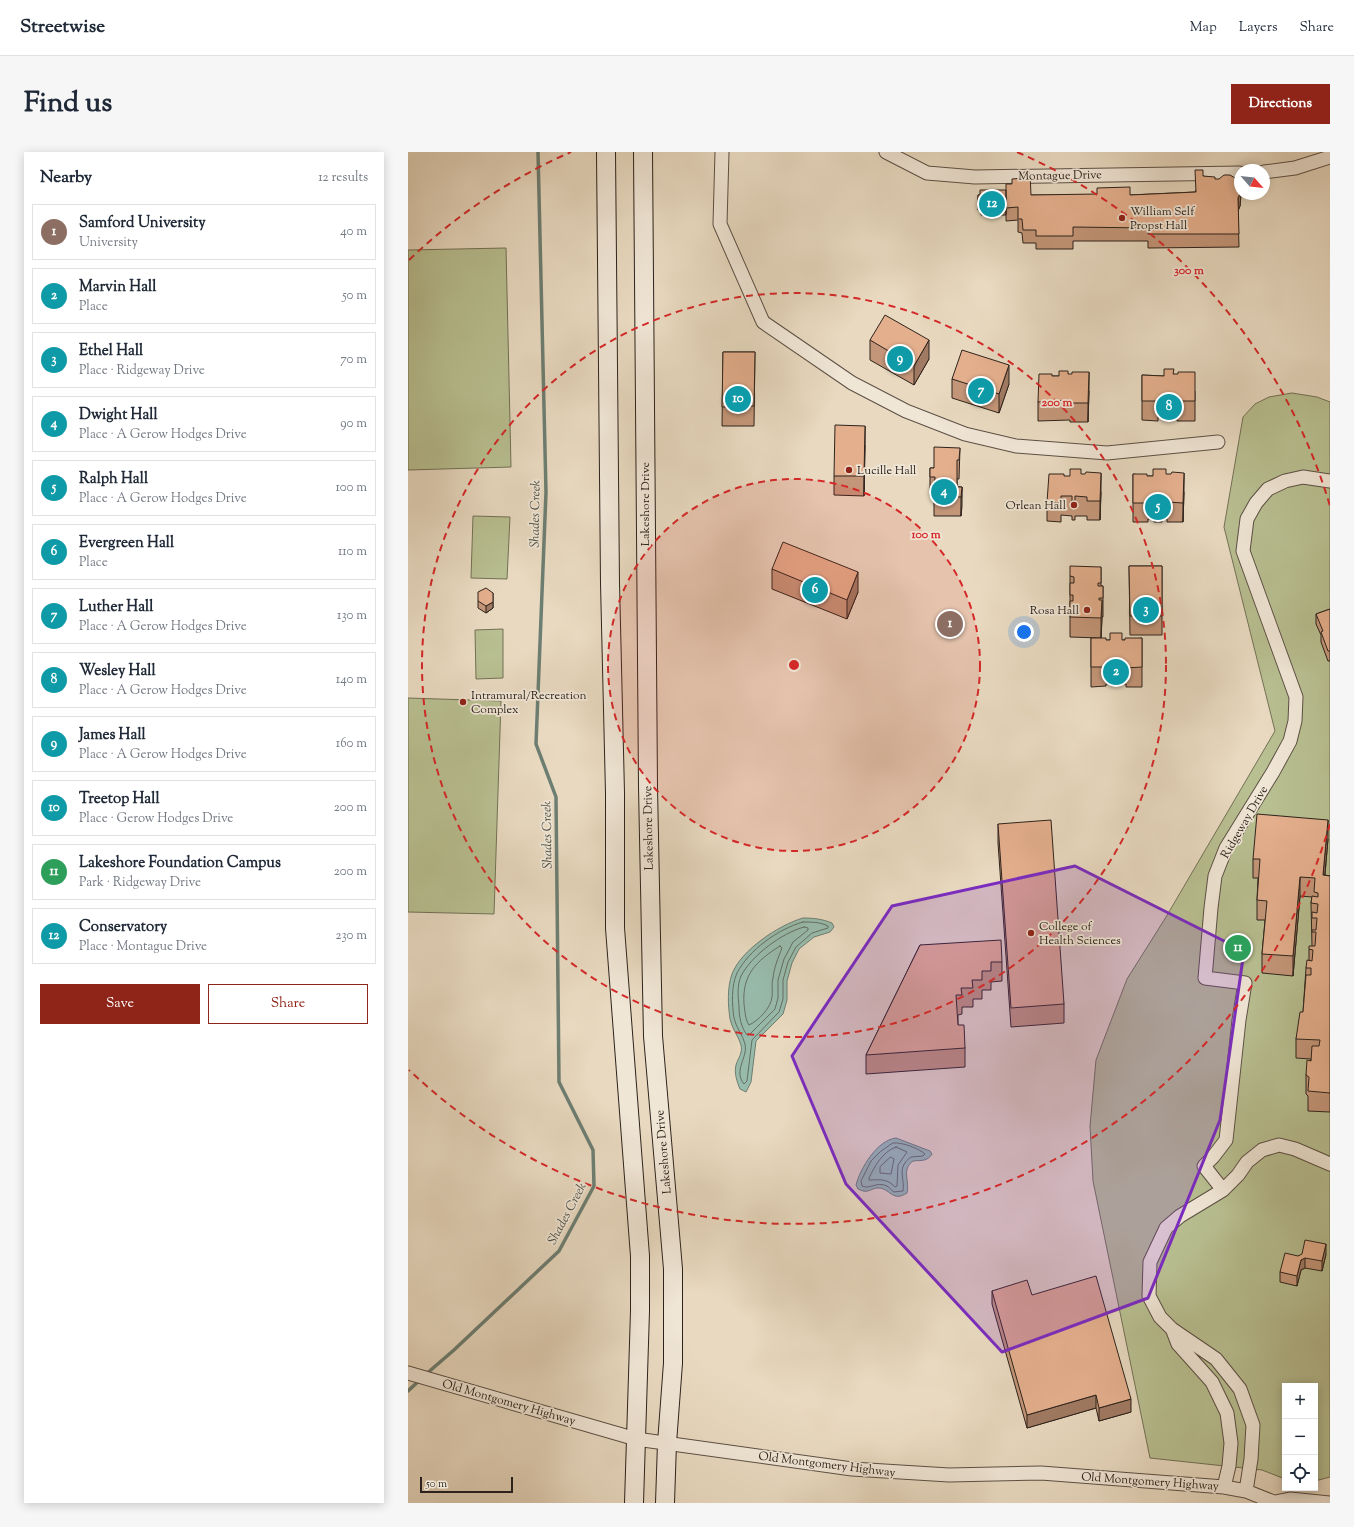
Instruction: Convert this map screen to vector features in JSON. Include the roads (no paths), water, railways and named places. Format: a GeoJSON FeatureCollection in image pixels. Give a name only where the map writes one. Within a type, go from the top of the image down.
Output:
{"type":"FeatureCollection","features":[{"type":"Feature","properties":{"kind":"main road"},"geometry":{"type":"LineString","coordinates":[[606,152],[610,590],[615,800],[615,928],[640,1256],[640,1310],[634,1503]]}},
{"type":"Feature","properties":{"kind":"main road","name":"Lakeshore Drive"},"geometry":{"type":"LineString","coordinates":[[642,152],[647,779],[653,1036],[673,1269],[673,1363],[667,1443],[665,1503]]}},
{"type":"Feature","properties":{"kind":"main road"},"geometry":{"type":"LineString","coordinates":[[623,1038],[653,1036]]}},
{"type":"Feature","properties":{"kind":"street"},"geometry":{"type":"LineString","coordinates":[[722,152],[720,224],[763,322],[852,383],[906,411],[965,434],[1016,446],[1107,453],[1218,442]]}},
{"type":"Feature","properties":{"kind":"street","name":"Montague Drive"},"geometry":{"type":"LineString","coordinates":[[886,152],[927,173],[975,177],[1234,173]]}},
{"type":"Feature","properties":{"kind":"street"},"geometry":{"type":"LineString","coordinates":[[1270,171],[1295,168],[1330,157]]}},
{"type":"Feature","properties":{"kind":"street","name":"Ridgeway Drive"},"geometry":{"type":"LineString","coordinates":[[1222,1190],[1204,1166],[1226,1140],[1239,1020],[1246,983],[1205,978],[1215,876],[1226,848],[1273,772],[1290,741],[1295,721],[1296,697],[1243,551],[1247,519],[1256,503],[1268,489],[1285,481],[1303,477],[1330,480]]}},
{"type":"Feature","properties":{"kind":"street"},"geometry":{"type":"LineString","coordinates":[[1246,1491],[1251,1459],[1252,1425],[1240,1389],[1216,1359],[1172,1329],[1160,1317],[1149,1296],[1150,1262],[1166,1228],[1180,1216],[1222,1190],[1238,1175],[1247,1162],[1262,1150],[1279,1145],[1295,1149],[1330,1164]]}},
{"type":"Feature","properties":{"kind":"street"},"geometry":{"type":"LineString","coordinates":[[1172,1329],[1178,1344],[1212,1382],[1227,1413],[1231,1444],[1229,1466],[1224,1487]]}},
{"type":"Feature","properties":{"kind":"street","name":"Old Montgomery Highway"},"geometry":{"type":"LineString","coordinates":[[408,1373],[636,1439],[852,1469],[949,1475],[1041,1473],[1224,1487],[1246,1491],[1275,1502]]}},
{"type":"Feature","properties":{"kind":"street"},"geometry":{"type":"LineString","coordinates":[[1227,1413],[1247,1410]]}},
{"type":"Feature","properties":{"kind":"street"},"geometry":{"type":"LineString","coordinates":[[1275,1502],[1290,1499],[1330,1503]]}},
{"type":"Feature","properties":{"kind":"water"},"geometry":{"type":"Polygon","coordinates":[[[803,918],[832,923],[834,927],[830,932],[814,937],[799,949],[792,963],[787,981],[787,1000],[783,1014],[756,1041],[751,1082],[746,1092],[740,1089],[735,1068],[741,1053],[741,1048],[729,1014],[728,1002],[730,979],[737,965],[752,948],[772,932],[793,921],[803,918]]]}},
{"type":"Feature","properties":{"kind":"water"},"geometry":{"type":"Polygon","coordinates":[[[896,1138],[930,1151],[932,1154],[926,1159],[913,1161],[909,1164],[907,1168],[907,1193],[895,1196],[880,1188],[867,1191],[858,1189],[856,1185],[858,1178],[870,1156],[882,1144],[896,1138]]]}},
{"type":"Feature","properties":{"kind":"waterway","name":"Shades Creek"},"geometry":{"type":"LineString","coordinates":[[425,1375],[454,1350],[559,1251],[594,1186],[593,1150],[559,1082],[556,797],[536,744],[546,492],[538,152]]}},
{"type":"Feature","properties":{"kind":"waterway","name":"Shades Creek"},"geometry":{"type":"LineString","coordinates":[[408,1391],[421,1379]]}},
{"type":"Feature","properties":{"kind":"place","name":"Conservatory"},"geometry":{"type":"Point","coordinates":[992,204]}},
{"type":"Feature","properties":{"kind":"place","name":"William Self Propst Hall"},"geometry":{"type":"Point","coordinates":[1122,218]}},
{"type":"Feature","properties":{"kind":"place","name":"James Hall"},"geometry":{"type":"Point","coordinates":[900,359]}},
{"type":"Feature","properties":{"kind":"place","name":"Luther Hall"},"geometry":{"type":"Point","coordinates":[981,391]}},
{"type":"Feature","properties":{"kind":"place","name":"Treetop Hall"},"geometry":{"type":"Point","coordinates":[738,399]}},
{"type":"Feature","properties":{"kind":"place","name":"Wesley Hall"},"geometry":{"type":"Point","coordinates":[1169,407]}},
{"type":"Feature","properties":{"kind":"place","name":"Lucille Hall"},"geometry":{"type":"Point","coordinates":[849,470]}},
{"type":"Feature","properties":{"kind":"place","name":"Dwight Hall"},"geometry":{"type":"Point","coordinates":[944,492]}},
{"type":"Feature","properties":{"kind":"place","name":"Orlean Hall"},"geometry":{"type":"Point","coordinates":[1074,505]}},
{"type":"Feature","properties":{"kind":"place","name":"Ralph Hall"},"geometry":{"type":"Point","coordinates":[1158,507]}},
{"type":"Feature","properties":{"kind":"place","name":"Evergreen Hall"},"geometry":{"type":"Point","coordinates":[815,590]}},
{"type":"Feature","properties":{"kind":"place","name":"Rosa Hall"},"geometry":{"type":"Point","coordinates":[1087,610]}},
{"type":"Feature","properties":{"kind":"place","name":"Ethel Hall"},"geometry":{"type":"Point","coordinates":[1146,610]}},
{"type":"Feature","properties":{"kind":"place","name":"Samford University"},"geometry":{"type":"Point","coordinates":[950,624]}},
{"type":"Feature","properties":{"kind":"place","name":"Marvin Hall"},"geometry":{"type":"Point","coordinates":[1116,672]}},
{"type":"Feature","properties":{"kind":"place","name":"Intramural/Recreation Complex"},"geometry":{"type":"Point","coordinates":[463,702]}},
{"type":"Feature","properties":{"kind":"place","name":"College of Health Sciences"},"geometry":{"type":"Point","coordinates":[1031,933]}},
{"type":"Feature","properties":{"kind":"place","name":"Lakeshore Foundation Campus"},"geometry":{"type":"Point","coordinates":[1238,948]}}]}
